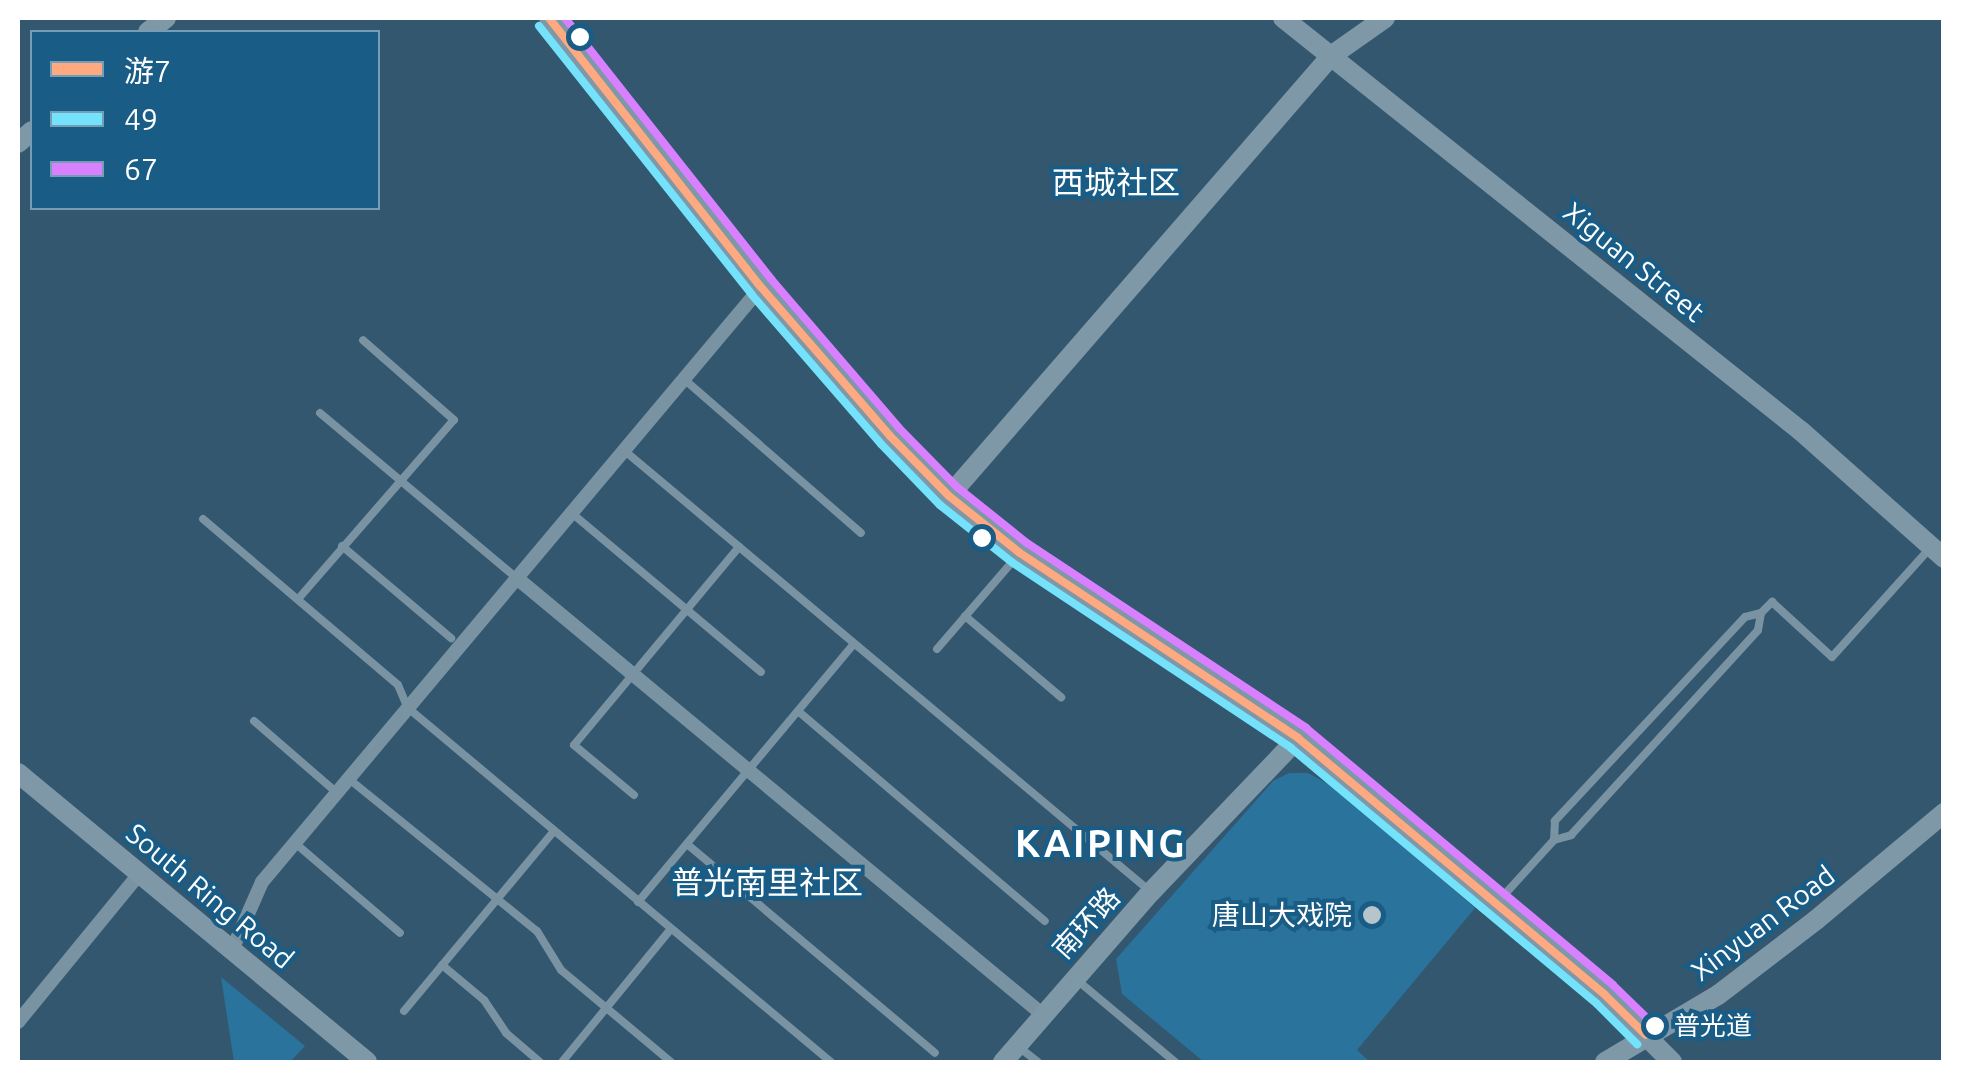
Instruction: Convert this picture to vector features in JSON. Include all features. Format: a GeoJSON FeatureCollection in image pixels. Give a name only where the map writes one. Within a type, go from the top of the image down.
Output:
{"type":"FeatureCollection","features":[{"type":"Feature","properties":{"kind":"street"},"geometry":{"type":"LineString","coordinates":[[549,18],[761,287],[890,436],[949,496],[1020,553],[1298,738],[1496,904],[1672,1062]]}},
{"type":"Feature","properties":{"kind":"street","name":"Xiguan Street"},"geometry":{"type":"LineString","coordinates":[[1283,18],[1801,431],[1937,552]]}},
{"type":"Feature","properties":{"kind":"street"},"geometry":{"type":"LineString","coordinates":[[949,496],[1331,56],[1385,18]]}},
{"type":"Feature","properties":{"kind":"street"},"geometry":{"type":"LineString","coordinates":[[232,950],[262,882],[761,287]]}},
{"type":"Feature","properties":{"kind":"street"},"geometry":{"type":"LineString","coordinates":[[518,579],[1042,1014]]}},
{"type":"Feature","properties":{"kind":"street","name":"南环路"},"geometry":{"type":"LineString","coordinates":[[1004,1062],[1074,977],[1298,738]]}},
{"type":"Feature","properties":{"kind":"street","name":"South Ring Road"},"geometry":{"type":"LineString","coordinates":[[18,772],[368,1062]]}},
{"type":"Feature","properties":{"kind":"street","name":"Xinyuan Road"},"geometry":{"type":"LineString","coordinates":[[1605,1062],[1718,995],[1816,920],[1944,813]]}},
{"type":"Feature","properties":{"kind":"street"},"geometry":{"type":"LineString","coordinates":[[18,1022],[139,874]]}},
{"type":"Feature","properties":{"kind":"lane"},"geometry":{"type":"LineString","coordinates":[[299,598],[454,420],[364,340]]}},
{"type":"Feature","properties":{"kind":"lane"},"geometry":{"type":"LineString","coordinates":[[685,380],[862,533]]}},
{"type":"Feature","properties":{"kind":"lane"},"geometry":{"type":"LineString","coordinates":[[320,413],[518,579]]}},
{"type":"Feature","properties":{"kind":"lane"},"geometry":{"type":"LineString","coordinates":[[626,452],[1152,892]]}},
{"type":"Feature","properties":{"kind":"lane"},"geometry":{"type":"LineString","coordinates":[[574,514],[761,672]]}},
{"type":"Feature","properties":{"kind":"lane"},"geometry":{"type":"LineString","coordinates":[[203,518],[398,685],[408,708],[831,1062]]}},
{"type":"Feature","properties":{"kind":"lane"},"geometry":{"type":"LineString","coordinates":[[342,546],[451,638]]}},
{"type":"Feature","properties":{"kind":"lane"},"geometry":{"type":"LineString","coordinates":[[634,795],[574,745],[739,548]]}},
{"type":"Feature","properties":{"kind":"lane"},"geometry":{"type":"LineString","coordinates":[[1554,840],[1555,821],[1746,618],[1761,613],[1772,602],[1832,657],[1937,552]]}},
{"type":"Feature","properties":{"kind":"lane"},"geometry":{"type":"LineString","coordinates":[[937,649],[1020,553]]}},
{"type":"Feature","properties":{"kind":"lane"},"geometry":{"type":"LineString","coordinates":[[1496,904],[1554,840],[1571,835],[1758,630],[1761,613]]}},
{"type":"Feature","properties":{"kind":"lane"},"geometry":{"type":"LineString","coordinates":[[966,616],[1061,696]]}},
{"type":"Feature","properties":{"kind":"lane"},"geometry":{"type":"LineString","coordinates":[[638,902],[854,644]]}},
{"type":"Feature","properties":{"kind":"lane"},"geometry":{"type":"LineString","coordinates":[[798,712],[1045,921]]}},
{"type":"Feature","properties":{"kind":"lane"},"geometry":{"type":"LineString","coordinates":[[254,721],[337,793]]}},
{"type":"Feature","properties":{"kind":"lane"},"geometry":{"type":"LineString","coordinates":[[349,778],[537,931],[561,970],[671,1062]]}},
{"type":"Feature","properties":{"kind":"lane"},"geometry":{"type":"LineString","coordinates":[[404,1011],[554,831]]}},
{"type":"Feature","properties":{"kind":"lane"},"geometry":{"type":"LineString","coordinates":[[295,843],[400,933]]}},
{"type":"Feature","properties":{"kind":"lane"},"geometry":{"type":"LineString","coordinates":[[686,844],[936,1053]]}},
{"type":"Feature","properties":{"kind":"lane"},"geometry":{"type":"LineString","coordinates":[[562,1062],[671,929]]}},
{"type":"Feature","properties":{"kind":"lane"},"geometry":{"type":"LineString","coordinates":[[442,965],[484,1000],[506,1034],[540,1062]]}},
{"type":"Feature","properties":{"kind":"lane"},"geometry":{"type":"LineString","coordinates":[[1074,977],[1175,1062]]}},
{"type":"Feature","properties":{"kind":"lane"},"geometry":{"type":"LineString","coordinates":[[1017,1045],[1038,1062]]}},
{"type":"Feature","properties":{"kind":"shaded area"},"geometry":{"type":"Polygon","coordinates":[[[1289,773],[1308,773],[1332,786],[1475,908],[1357,1050],[1370,1062],[1204,1062],[1122,994],[1116,959],[1273,781],[1289,773]]]}},
{"type":"Feature","properties":{"kind":"shaded area"},"geometry":{"type":"Polygon","coordinates":[[[221,977],[305,1046],[290,1062],[234,1062],[221,977]]]}},
{"type":"Feature","properties":{"kind":"transit line","name":"游7"},"geometry":{"type":"LineString","coordinates":[[549,18],[761,287],[890,436],[949,496],[1020,553],[1298,738],[1605,995],[1646,1035]]}},
{"type":"Feature","properties":{"kind":"transit line","name":"67"},"geometry":{"type":"LineString","coordinates":[[565,18],[771,279],[899,428],[957,487],[1027,543],[1306,728],[1613,985],[1655,1026]]}},
{"type":"Feature","properties":{"kind":"transit line","name":"49"},"geometry":{"type":"LineString","coordinates":[[539,26],[752,295],[881,444],[940,505],[1013,563],[1291,748],[1597,1004],[1637,1044]]}},
{"type":"Feature","properties":{"kind":"place","name":"唐山大戏院"},"geometry":{"type":"Point","coordinates":[1372,915]}},
{"type":"Feature","properties":{"kind":"place","name":"普光道"},"geometry":{"type":"Point","coordinates":[1655,1026]}},
{"type":"Feature","properties":{"kind":"district","name":"西城社区"},"geometry":{"type":"Point","coordinates":[1116,182]}},
{"type":"Feature","properties":{"kind":"district","name":"KAIPING"},"geometry":{"type":"Point","coordinates":[1101,844]}},
{"type":"Feature","properties":{"kind":"district","name":"普光南里社区"},"geometry":{"type":"Point","coordinates":[767,882]}}]}
